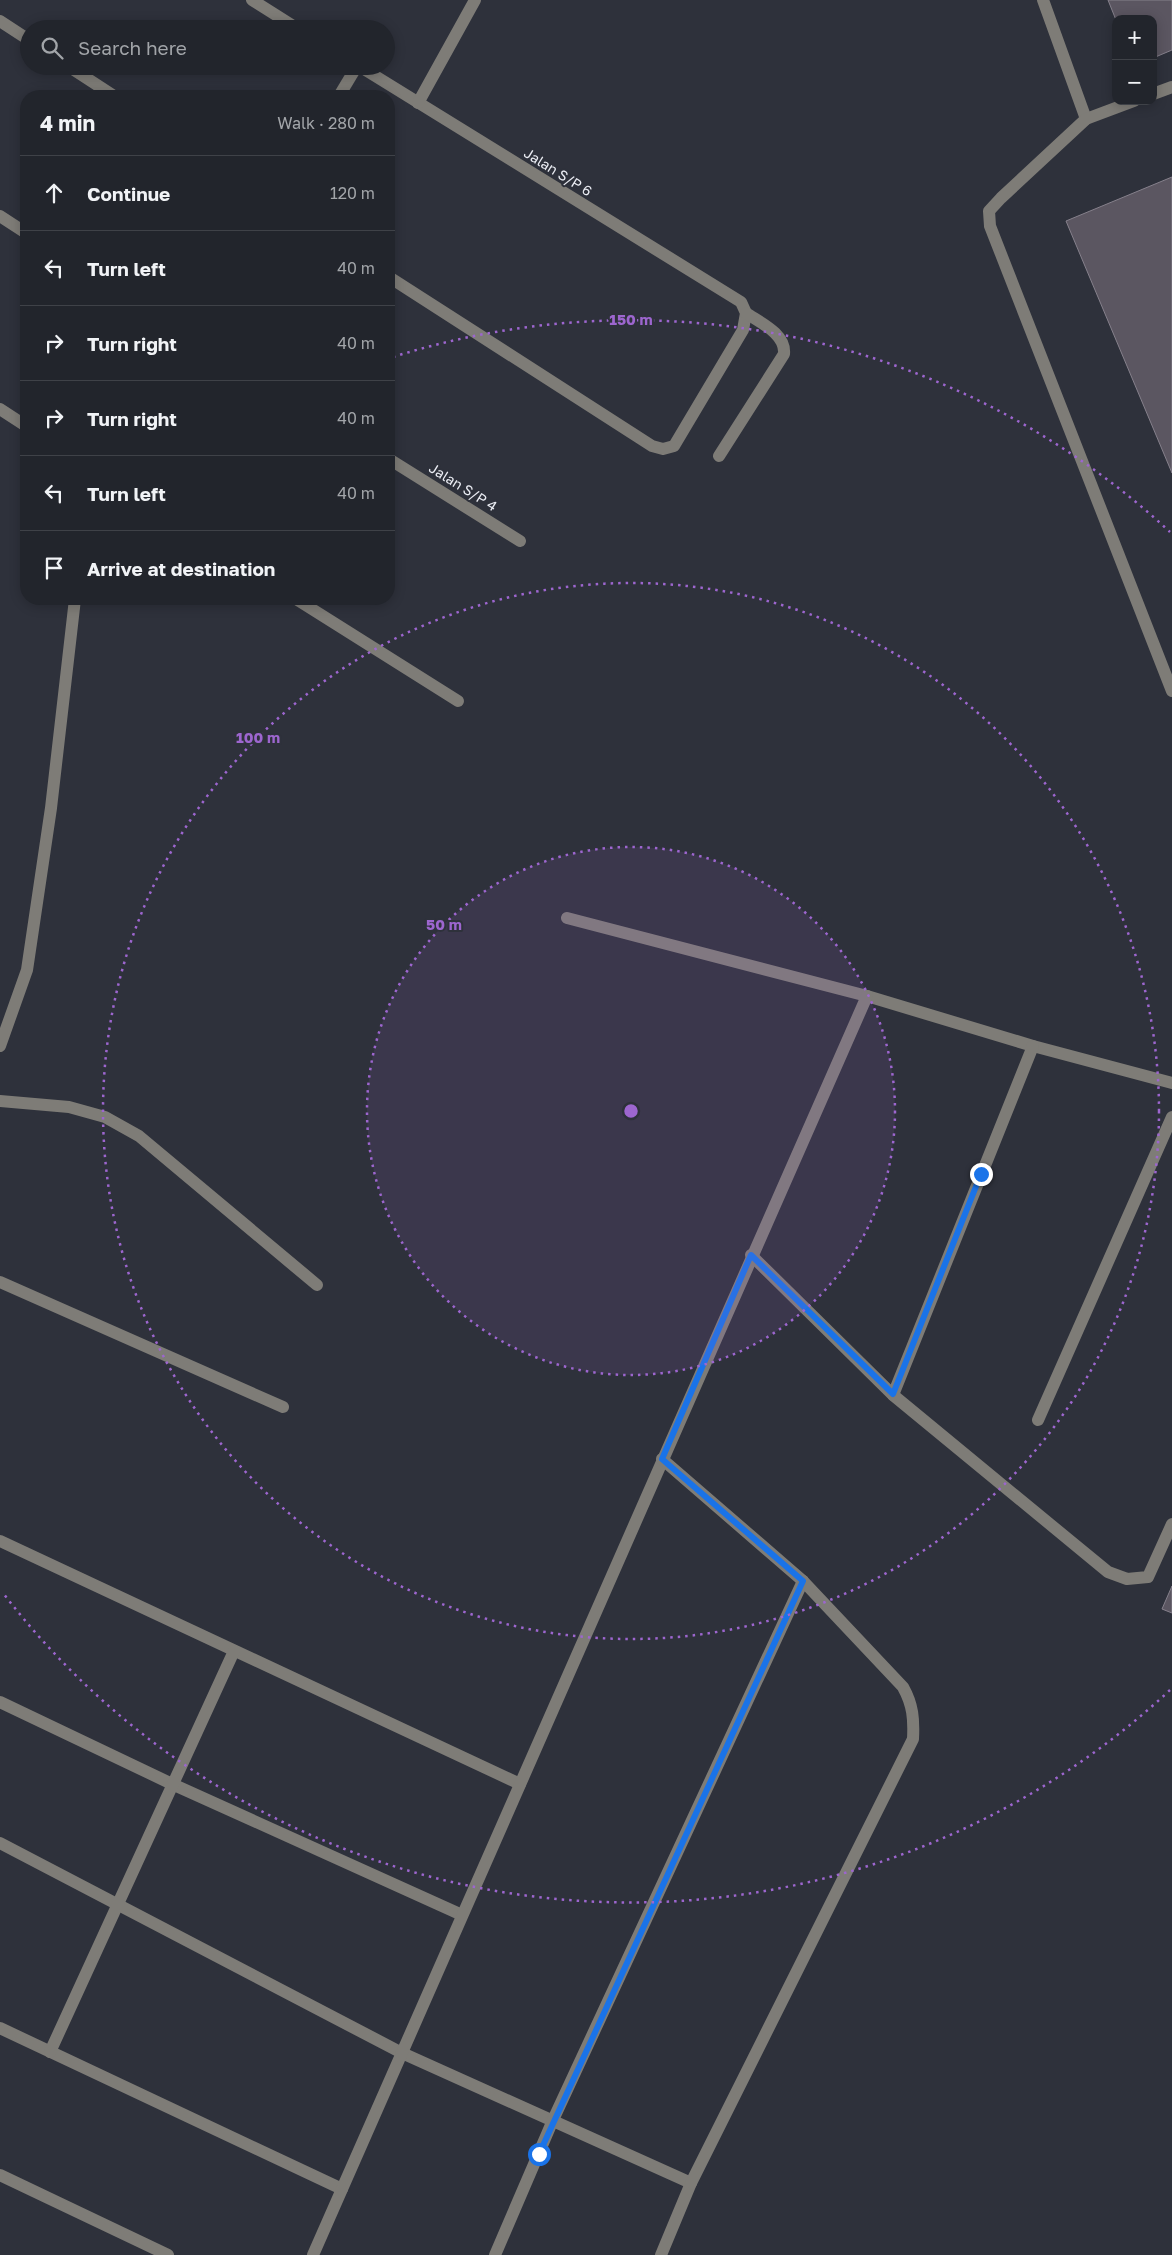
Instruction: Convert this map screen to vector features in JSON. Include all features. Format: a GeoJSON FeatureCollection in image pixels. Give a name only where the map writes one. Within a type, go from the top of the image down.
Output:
{"type":"FeatureCollection","features":[{"type":"Feature","properties":{"kind":"street"},"geometry":{"type":"LineString","coordinates":[[252,0],[272,5],[288,20]]}},
{"type":"Feature","properties":{"kind":"street"},"geometry":{"type":"LineString","coordinates":[[418,103],[475,0]]}},
{"type":"Feature","properties":{"kind":"street"},"geometry":{"type":"LineString","coordinates":[[1043,0],[1086,119]]}},
{"type":"Feature","properties":{"kind":"street"},"geometry":{"type":"LineString","coordinates":[[0,21],[20,34]]}},
{"type":"Feature","properties":{"kind":"street"},"geometry":{"type":"LineString","coordinates":[[82,75],[105,90]]}},
{"type":"Feature","properties":{"kind":"street"},"geometry":{"type":"LineString","coordinates":[[343,90],[352,75]]}},
{"type":"Feature","properties":{"kind":"street","name":"Jalan S/P 6"},"geometry":{"type":"LineString","coordinates":[[373,75],[744,308],[780,337],[784,347],[784,354],[719,456]]}},
{"type":"Feature","properties":{"kind":"street"},"geometry":{"type":"LineString","coordinates":[[1157,93],[1172,87]]}},
{"type":"Feature","properties":{"kind":"street"},"geometry":{"type":"LineString","coordinates":[[1123,105],[1086,119],[1001,198],[990,211],[990,226],[1172,691]]}},
{"type":"Feature","properties":{"kind":"street"},"geometry":{"type":"LineString","coordinates":[[0,216],[20,229]]}},
{"type":"Feature","properties":{"kind":"street"},"geometry":{"type":"LineString","coordinates":[[395,282],[652,446],[663,449],[674,446],[743,330],[744,308]]}},
{"type":"Feature","properties":{"kind":"street"},"geometry":{"type":"LineString","coordinates":[[0,409],[20,422]]}},
{"type":"Feature","properties":{"kind":"street","name":"Jalan S/P 4"},"geometry":{"type":"LineString","coordinates":[[395,463],[520,541]]}},
{"type":"Feature","properties":{"kind":"street"},"geometry":{"type":"LineString","coordinates":[[0,1046],[27,970],[51,808],[74,605]]}},
{"type":"Feature","properties":{"kind":"street"},"geometry":{"type":"LineString","coordinates":[[306,605],[458,701]]}},
{"type":"Feature","properties":{"kind":"street"},"geometry":{"type":"LineString","coordinates":[[567,918],[867,996],[1033,1046],[1172,1083]]}},
{"type":"Feature","properties":{"kind":"street"},"geometry":{"type":"LineString","coordinates":[[313,2255],[751,1255],[867,996]]}},
{"type":"Feature","properties":{"kind":"street"},"geometry":{"type":"LineString","coordinates":[[893,1394],[1033,1046]]}},
{"type":"Feature","properties":{"kind":"street"},"geometry":{"type":"LineString","coordinates":[[0,1101],[70,1107],[105,1117],[139,1136],[317,1285]]}},
{"type":"Feature","properties":{"kind":"street"},"geometry":{"type":"LineString","coordinates":[[1038,1420],[1172,1117]]}},
{"type":"Feature","properties":{"kind":"street"},"geometry":{"type":"LineString","coordinates":[[751,1255],[893,1394],[1108,1572],[1127,1579],[1148,1577],[1172,1524]]}},
{"type":"Feature","properties":{"kind":"street"},"geometry":{"type":"LineString","coordinates":[[0,1282],[283,1407]]}},
{"type":"Feature","properties":{"kind":"street"},"geometry":{"type":"LineString","coordinates":[[661,2255],[691,2183],[912,1739],[914,1720],[911,1703],[903,1688],[803,1581],[662,1459]]}},
{"type":"Feature","properties":{"kind":"street"},"geometry":{"type":"LineString","coordinates":[[0,1541],[520,1784]]}},
{"type":"Feature","properties":{"kind":"street"},"geometry":{"type":"LineString","coordinates":[[495,2255],[553,2120],[803,1581]]}},
{"type":"Feature","properties":{"kind":"street"},"geometry":{"type":"LineString","coordinates":[[50,2052],[234,1651]]}},
{"type":"Feature","properties":{"kind":"street"},"geometry":{"type":"LineString","coordinates":[[0,1702],[172,1784],[462,1915]]}},
{"type":"Feature","properties":{"kind":"street"},"geometry":{"type":"LineString","coordinates":[[0,1843],[119,1903],[402,2053],[691,2183]]}},
{"type":"Feature","properties":{"kind":"street"},"geometry":{"type":"LineString","coordinates":[[0,2028],[342,2189]]}},
{"type":"Feature","properties":{"kind":"street"},"geometry":{"type":"LineString","coordinates":[[0,2175],[168,2255]]}},
{"type":"Feature","properties":{"kind":"building"},"geometry":{"type":"Polygon","coordinates":[[[1108,0],[1172,0],[1172,50],[1157,56],[1157,15],[1114,15],[1108,0]]]}},
{"type":"Feature","properties":{"kind":"building"},"geometry":{"type":"Polygon","coordinates":[[[1172,177],[1172,473],[1066,221],[1172,177]]]}},
{"type":"Feature","properties":{"kind":"building"},"geometry":{"type":"Polygon","coordinates":[[[1172,1586],[1172,1613],[1162,1609],[1172,1586]]]}},
{"type":"Feature","properties":{"kind":"route"},"geometry":{"type":"LineString","coordinates":[[539,2154],[553,2120],[803,1581],[662,1459],[751,1255],[893,1394],[981,1174]]}}]}
